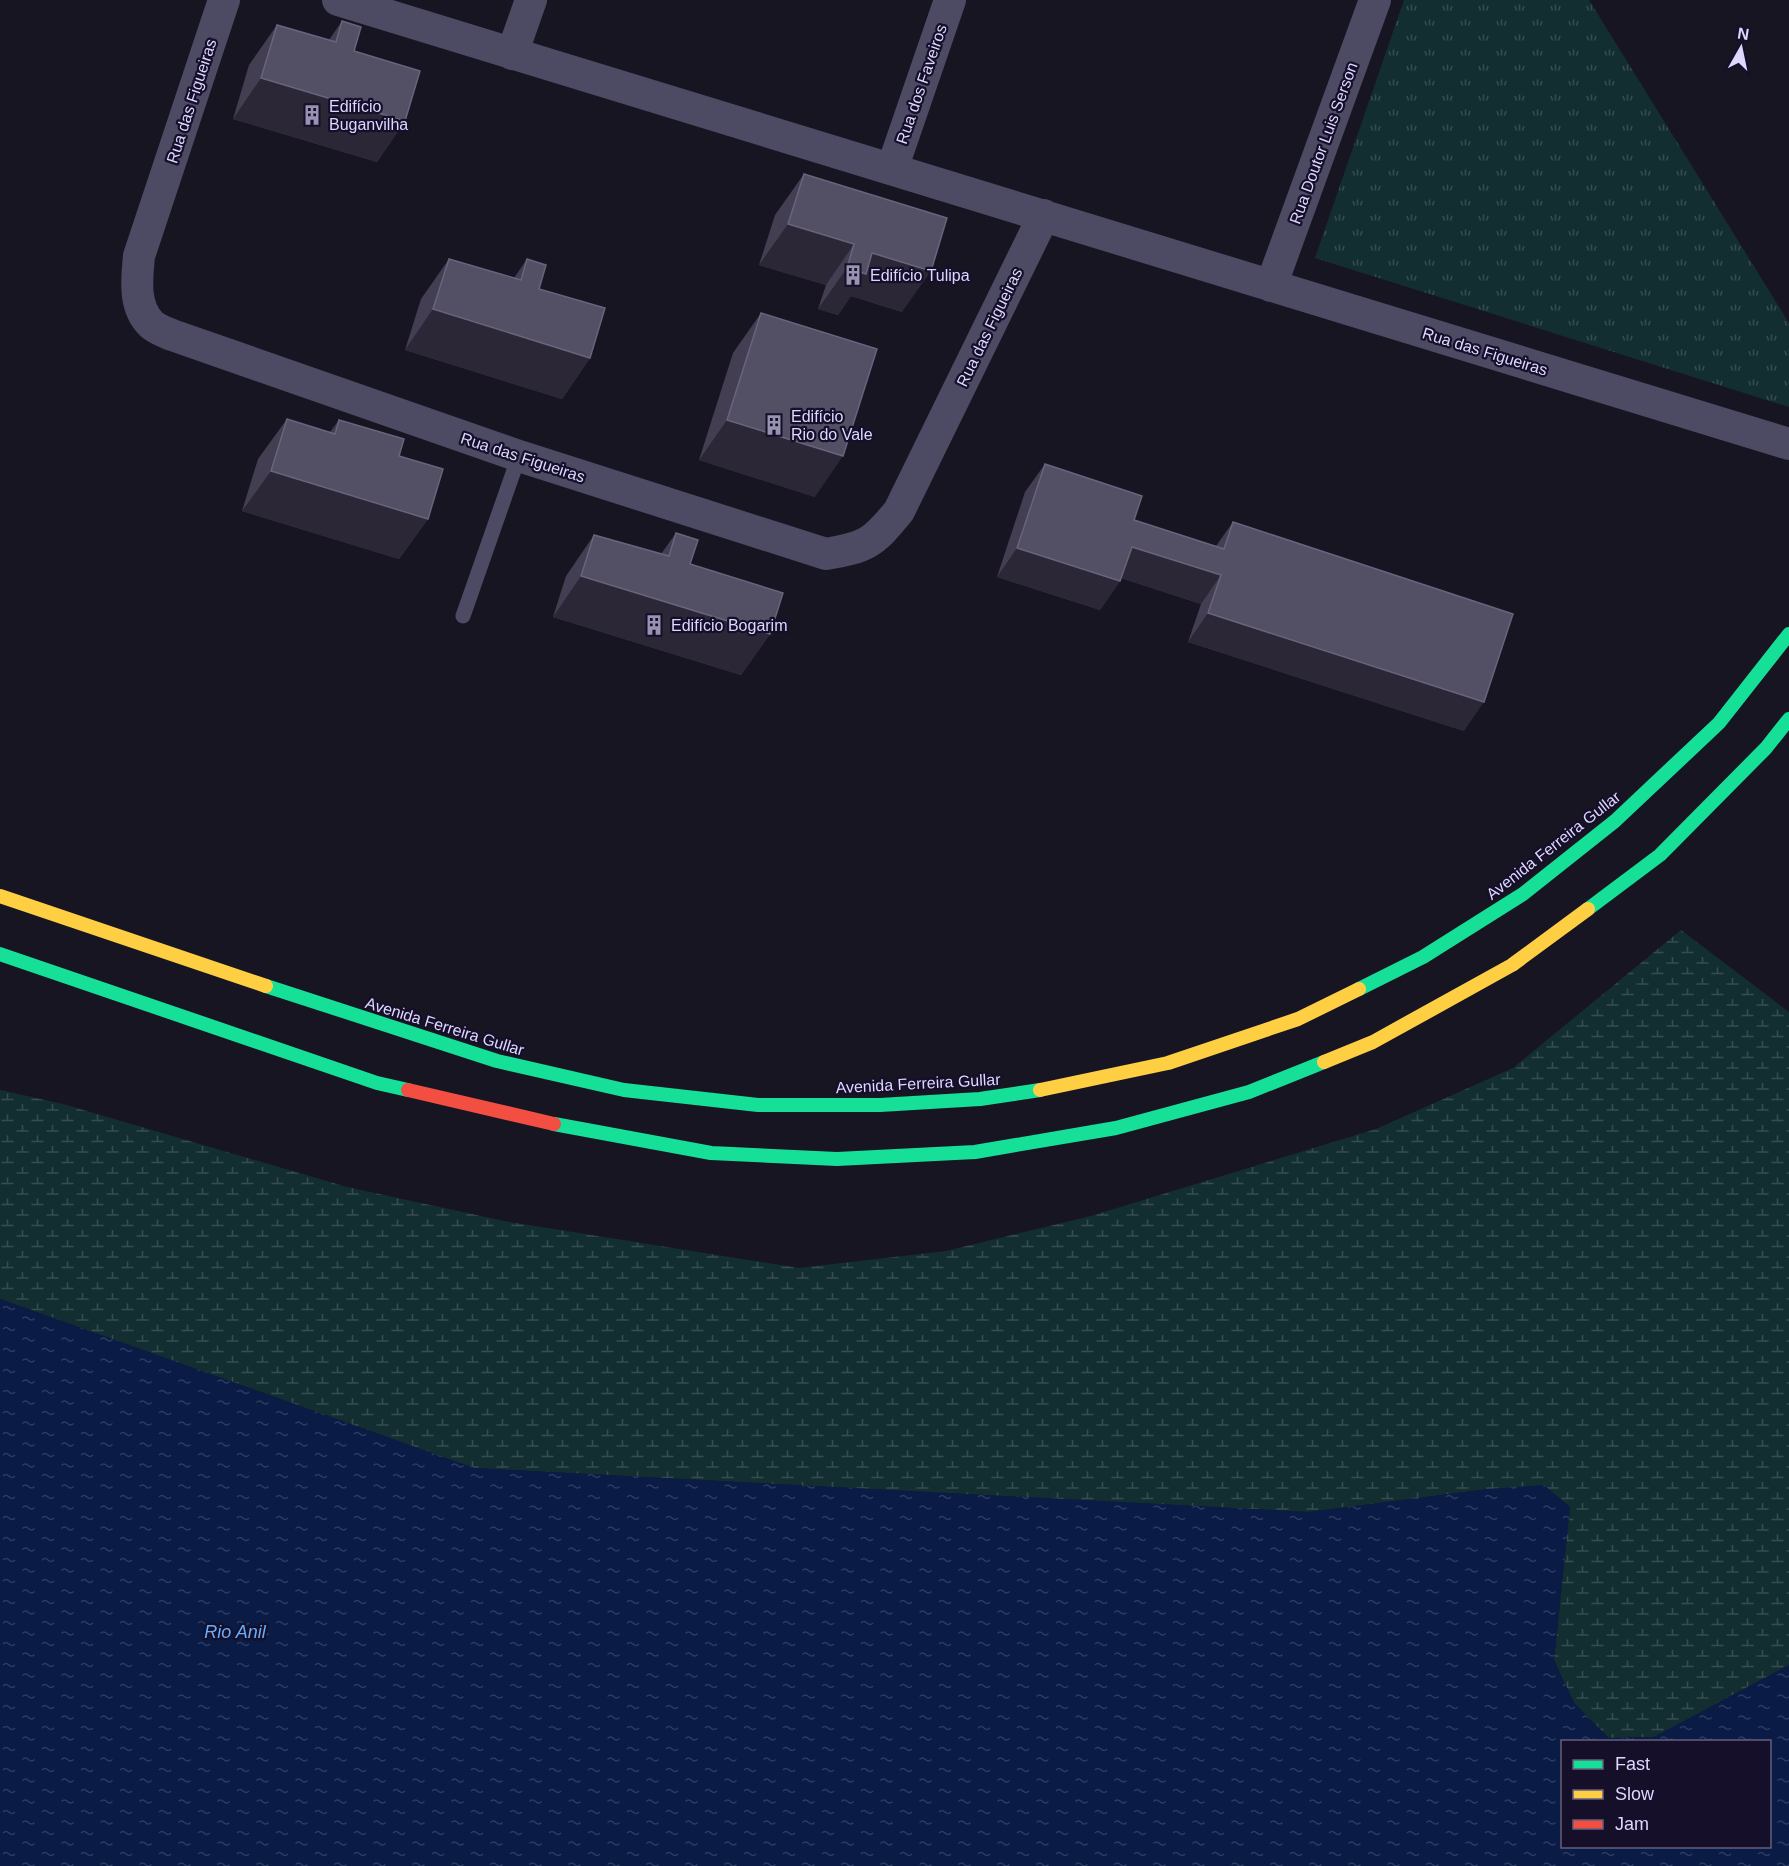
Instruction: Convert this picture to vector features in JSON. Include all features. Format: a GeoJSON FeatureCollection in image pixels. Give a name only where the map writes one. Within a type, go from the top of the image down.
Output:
{"type":"FeatureCollection","features":[{"type":"Feature","properties":{"kind":"main road","name":"Avenida Ferreira Gullar"},"geometry":{"type":"LineString","coordinates":[[0,896],[497,1061],[624,1090],[758,1105],[858,1105],[980,1099],[1045,1090],[1168,1063],[1298,1019],[1423,957],[1523,894],[1615,821],[1719,723],[1789,634]]}},
{"type":"Feature","properties":{"kind":"main road"},"geometry":{"type":"LineString","coordinates":[[0,954],[377,1083],[584,1131],[711,1153],[837,1159],[975,1152],[1116,1128],[1249,1092],[1373,1042],[1512,965],[1660,855],[1766,748],[1789,719]]}},
{"type":"Feature","properties":{"kind":"street","name":"Rua das Figueiras"},"geometry":{"type":"LineString","coordinates":[[224,0],[140,256],[136,282],[140,304],[151,324],[183,339],[519,456],[826,554],[853,550],[865,545],[879,536],[899,511],[1044,215]]}},
{"type":"Feature","properties":{"kind":"street","name":"Rua das Figueiras"},"geometry":{"type":"LineString","coordinates":[[338,0],[1789,444]]}},
{"type":"Feature","properties":{"kind":"street"},"geometry":{"type":"LineString","coordinates":[[512,54],[531,0]]}},
{"type":"Feature","properties":{"kind":"street","name":"Rua dos Faveiros"},"geometry":{"type":"LineString","coordinates":[[892,169],[950,0]]}},
{"type":"Feature","properties":{"kind":"street","name":"Rua Doutor Luis Serson"},"geometry":{"type":"LineString","coordinates":[[1271,286],[1375,0]]}},
{"type":"Feature","properties":{"kind":"lane"},"geometry":{"type":"LineString","coordinates":[[463,616],[519,456]]}},
{"type":"Feature","properties":{"kind":"green space"},"geometry":{"type":"Polygon","coordinates":[[[1404,0],[1589,0],[1789,323],[1789,407],[1315,258],[1404,0]]]}},
{"type":"Feature","properties":{"kind":"green space"},"geometry":{"type":"Polygon","coordinates":[[[1681,930],[1789,1012],[1789,1665],[1654,1737],[1609,1738],[1574,1703],[1554,1660],[1570,1507],[1488,1489],[1308,1512],[474,1468],[0,1299],[0,1090],[63,1104],[347,1187],[504,1221],[799,1268],[946,1251],[1091,1216],[1376,1129],[1513,1068],[1681,930]]]}},
{"type":"Feature","properties":{"kind":"water","name":"Rio Anil"},"geometry":{"type":"Polygon","coordinates":[[[0,1299],[474,1468],[1308,1512],[1488,1489],[1544,1485],[1570,1507],[1554,1660],[1574,1703],[1608,1738],[1654,1737],[1789,1665],[1789,1866],[0,1866],[0,1299]]]}},
{"type":"Feature","properties":{"kind":"building"},"geometry":{"type":"Polygon","coordinates":[[[342,21],[361,27],[354,51],[420,71],[405,121],[261,78],[277,25],[336,42],[342,21]]]}},
{"type":"Feature","properties":{"kind":"building"},"geometry":{"type":"Polygon","coordinates":[[[804,174],[947,218],[931,271],[872,253],[866,274],[847,268],[854,244],[788,224],[804,174]]]}},
{"type":"Feature","properties":{"kind":"building"},"geometry":{"type":"Polygon","coordinates":[[[449,259],[521,280],[527,259],[546,265],[539,289],[605,308],[590,358],[433,309],[449,259]]]}},
{"type":"Feature","properties":{"kind":"building"},"geometry":{"type":"Polygon","coordinates":[[[761,313],[877,349],[843,456],[727,420],[761,313]]]}},
{"type":"Feature","properties":{"kind":"building"},"geometry":{"type":"Polygon","coordinates":[[[287,419],[335,434],[339,420],[404,439],[399,456],[443,469],[428,519],[271,471],[287,419]]]}},
{"type":"Feature","properties":{"kind":"building"},"geometry":{"type":"Polygon","coordinates":[[[1045,464],[1142,496],[1134,520],[1224,549],[1233,522],[1513,614],[1484,702],[1208,613],[1221,575],[1132,547],[1120,581],[1017,548],[1045,464]]]}},
{"type":"Feature","properties":{"kind":"building"},"geometry":{"type":"Polygon","coordinates":[[[676,533],[698,540],[690,564],[783,593],[770,634],[581,576],[594,535],[669,556],[676,533]]]}},
{"type":"Feature","properties":{"kind":"traffic: fast"},"geometry":{"type":"LineString","coordinates":[[1359,989],[1423,957],[1523,894],[1615,821],[1719,723],[1789,634]]}},
{"type":"Feature","properties":{"kind":"traffic: fast"},"geometry":{"type":"LineString","coordinates":[[1588,909],[1660,855],[1766,748],[1789,719]]}},
{"type":"Feature","properties":{"kind":"traffic: fast"},"geometry":{"type":"LineString","coordinates":[[0,954],[377,1083],[408,1090]]}},
{"type":"Feature","properties":{"kind":"traffic: fast"},"geometry":{"type":"LineString","coordinates":[[266,986],[497,1061],[624,1090],[758,1105],[880,1105],[980,1099],[1040,1090]]}},
{"type":"Feature","properties":{"kind":"traffic: fast"},"geometry":{"type":"LineString","coordinates":[[554,1124],[711,1153],[837,1159],[975,1152],[1116,1128],[1249,1092],[1324,1062]]}},
{"type":"Feature","properties":{"kind":"traffic: slow"},"geometry":{"type":"LineString","coordinates":[[0,896],[266,986]]}},
{"type":"Feature","properties":{"kind":"traffic: slow"},"geometry":{"type":"LineString","coordinates":[[1324,1062],[1373,1042],[1512,965],[1588,909]]}},
{"type":"Feature","properties":{"kind":"traffic: slow"},"geometry":{"type":"LineString","coordinates":[[1040,1090],[1168,1063],[1298,1019],[1359,989]]}},
{"type":"Feature","properties":{"kind":"traffic: jam"},"geometry":{"type":"LineString","coordinates":[[408,1090],[554,1124]]}},
{"type":"Feature","properties":{"kind":"place","name":"Edifício Buganvilha"},"geometry":{"type":"Point","coordinates":[312,115]}},
{"type":"Feature","properties":{"kind":"place","name":"Edifício Tulipa"},"geometry":{"type":"Point","coordinates":[853,275]}},
{"type":"Feature","properties":{"kind":"place","name":"Edifício Rio do Vale"},"geometry":{"type":"Point","coordinates":[774,425]}},
{"type":"Feature","properties":{"kind":"place","name":"Edifício Bogarim"},"geometry":{"type":"Point","coordinates":[654,625]}}]}
